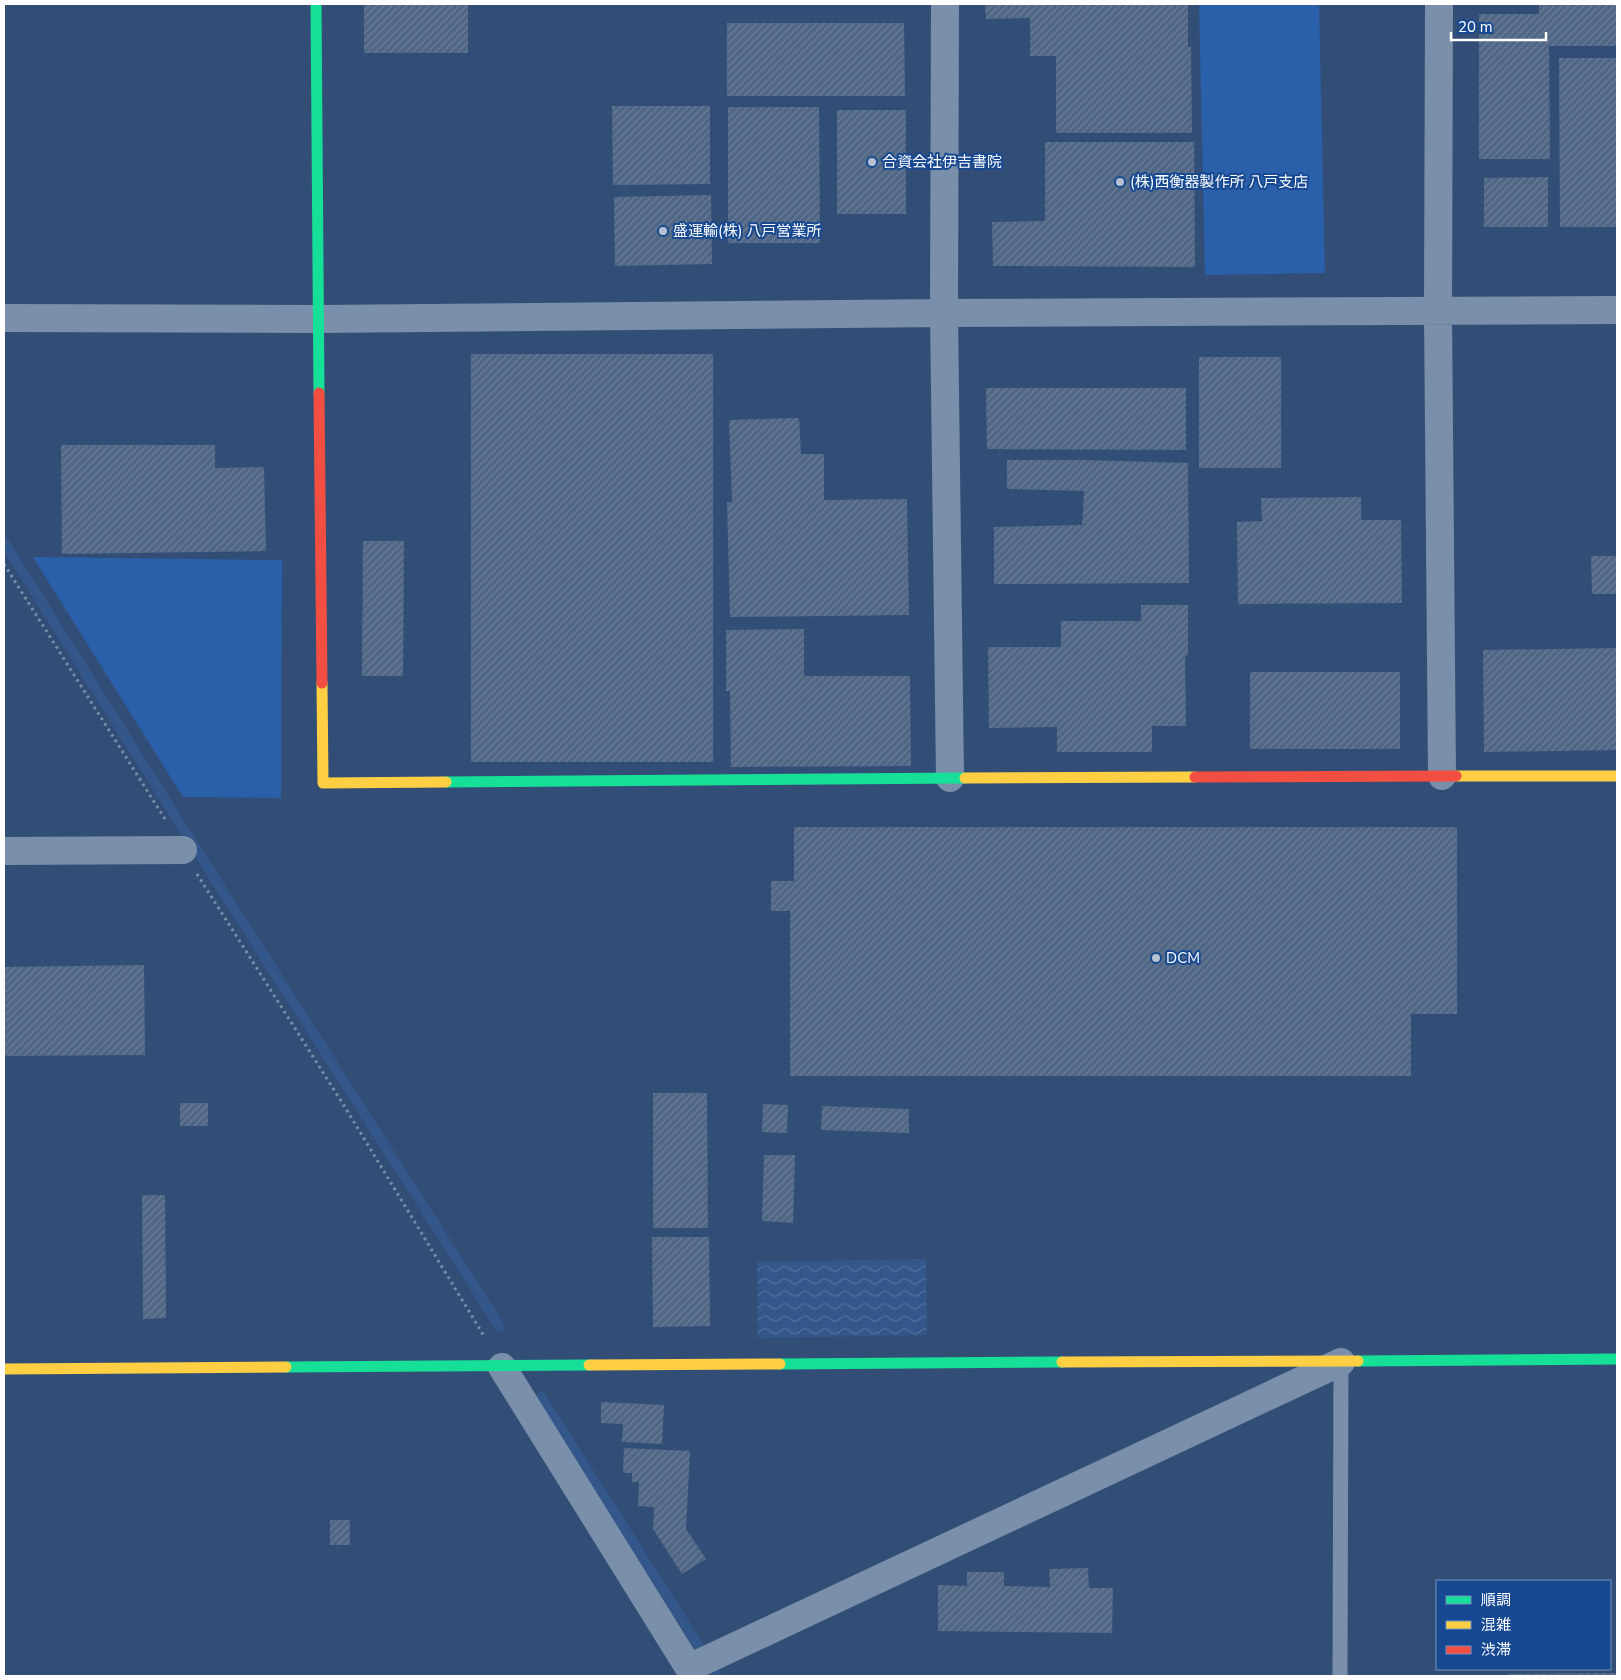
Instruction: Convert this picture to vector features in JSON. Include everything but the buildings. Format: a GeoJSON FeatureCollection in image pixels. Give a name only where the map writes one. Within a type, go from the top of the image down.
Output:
{"type":"FeatureCollection","features":[{"type":"Feature","properties":{"kind":"street"},"geometry":{"type":"LineString","coordinates":[[316,4],[323,783],[950,778],[1617,776]]}},
{"type":"Feature","properties":{"kind":"street"},"geometry":{"type":"LineString","coordinates":[[944,4],[944,313],[950,778]]}},
{"type":"Feature","properties":{"kind":"street"},"geometry":{"type":"LineString","coordinates":[[1439,4],[1438,312],[1442,776]]}},
{"type":"Feature","properties":{"kind":"street"},"geometry":{"type":"LineString","coordinates":[[4,318],[318,319],[944,313],[1617,310]]}},
{"type":"Feature","properties":{"kind":"street"},"geometry":{"type":"LineString","coordinates":[[4,851],[182,850]]}},
{"type":"Feature","properties":{"kind":"street"},"geometry":{"type":"LineString","coordinates":[[4,1369],[1617,1359]]}},
{"type":"Feature","properties":{"kind":"street"},"geometry":{"type":"LineString","coordinates":[[502,1367],[691,1672],[1341,1362]]}},
{"type":"Feature","properties":{"kind":"lane"},"geometry":{"type":"LineString","coordinates":[[1340,1676],[1341,1362]]}},
{"type":"Feature","properties":{"kind":"path"},"geometry":{"type":"LineString","coordinates":[[4,564],[343,1104],[502,1367]]}},
{"type":"Feature","properties":{"kind":"shaded area"},"geometry":{"type":"Polygon","coordinates":[[[1199,4],[1319,4],[1325,273],[1205,275],[1199,4]]]}},
{"type":"Feature","properties":{"kind":"shaded area"},"geometry":{"type":"Polygon","coordinates":[[[33,557],[282,560],[281,798],[183,797],[33,557]]]}},
{"type":"Feature","properties":{"kind":"water"},"geometry":{"type":"Polygon","coordinates":[[[926,1259],[927,1335],[758,1338],[757,1262],[926,1259]]]}},
{"type":"Feature","properties":{"kind":"waterway"},"geometry":{"type":"LineString","coordinates":[[4,542],[184,830],[500,1327]]}},
{"type":"Feature","properties":{"kind":"waterway"},"geometry":{"type":"LineString","coordinates":[[541,1397],[717,1676]]}},
{"type":"Feature","properties":{"kind":"traffic: fast"},"geometry":{"type":"LineString","coordinates":[[316,4],[319,393]]}},
{"type":"Feature","properties":{"kind":"traffic: fast"},"geometry":{"type":"LineString","coordinates":[[446,782],[965,778]]}},
{"type":"Feature","properties":{"kind":"traffic: fast"},"geometry":{"type":"LineString","coordinates":[[1358,1361],[1617,1359]]}},
{"type":"Feature","properties":{"kind":"traffic: fast"},"geometry":{"type":"LineString","coordinates":[[780,1364],[1062,1362]]}},
{"type":"Feature","properties":{"kind":"traffic: fast"},"geometry":{"type":"LineString","coordinates":[[286,1367],[589,1365]]}},
{"type":"Feature","properties":{"kind":"traffic: slow"},"geometry":{"type":"LineString","coordinates":[[322,683],[323,783],[446,782]]}},
{"type":"Feature","properties":{"kind":"traffic: slow"},"geometry":{"type":"LineString","coordinates":[[1456,776],[1617,776]]}},
{"type":"Feature","properties":{"kind":"traffic: slow"},"geometry":{"type":"LineString","coordinates":[[965,778],[1195,777]]}},
{"type":"Feature","properties":{"kind":"traffic: slow"},"geometry":{"type":"LineString","coordinates":[[1062,1362],[1358,1361]]}},
{"type":"Feature","properties":{"kind":"traffic: slow"},"geometry":{"type":"LineString","coordinates":[[589,1365],[780,1364]]}},
{"type":"Feature","properties":{"kind":"traffic: slow"},"geometry":{"type":"LineString","coordinates":[[4,1369],[286,1367]]}},
{"type":"Feature","properties":{"kind":"traffic: jam"},"geometry":{"type":"LineString","coordinates":[[319,393],[322,683]]}},
{"type":"Feature","properties":{"kind":"traffic: jam"},"geometry":{"type":"LineString","coordinates":[[1195,777],[1456,776]]}},
{"type":"Feature","properties":{"kind":"place","name":"合資会社伊吉書院"},"geometry":{"type":"Point","coordinates":[872,162]}},
{"type":"Feature","properties":{"kind":"place","name":"(株)西衡器製作所 八戸支店"},"geometry":{"type":"Point","coordinates":[1120,182]}},
{"type":"Feature","properties":{"kind":"place","name":"盛運輸(株) 八戸営業所"},"geometry":{"type":"Point","coordinates":[663,231]}},
{"type":"Feature","properties":{"kind":"place","name":"DCM"},"geometry":{"type":"Point","coordinates":[1156,958]}}]}
